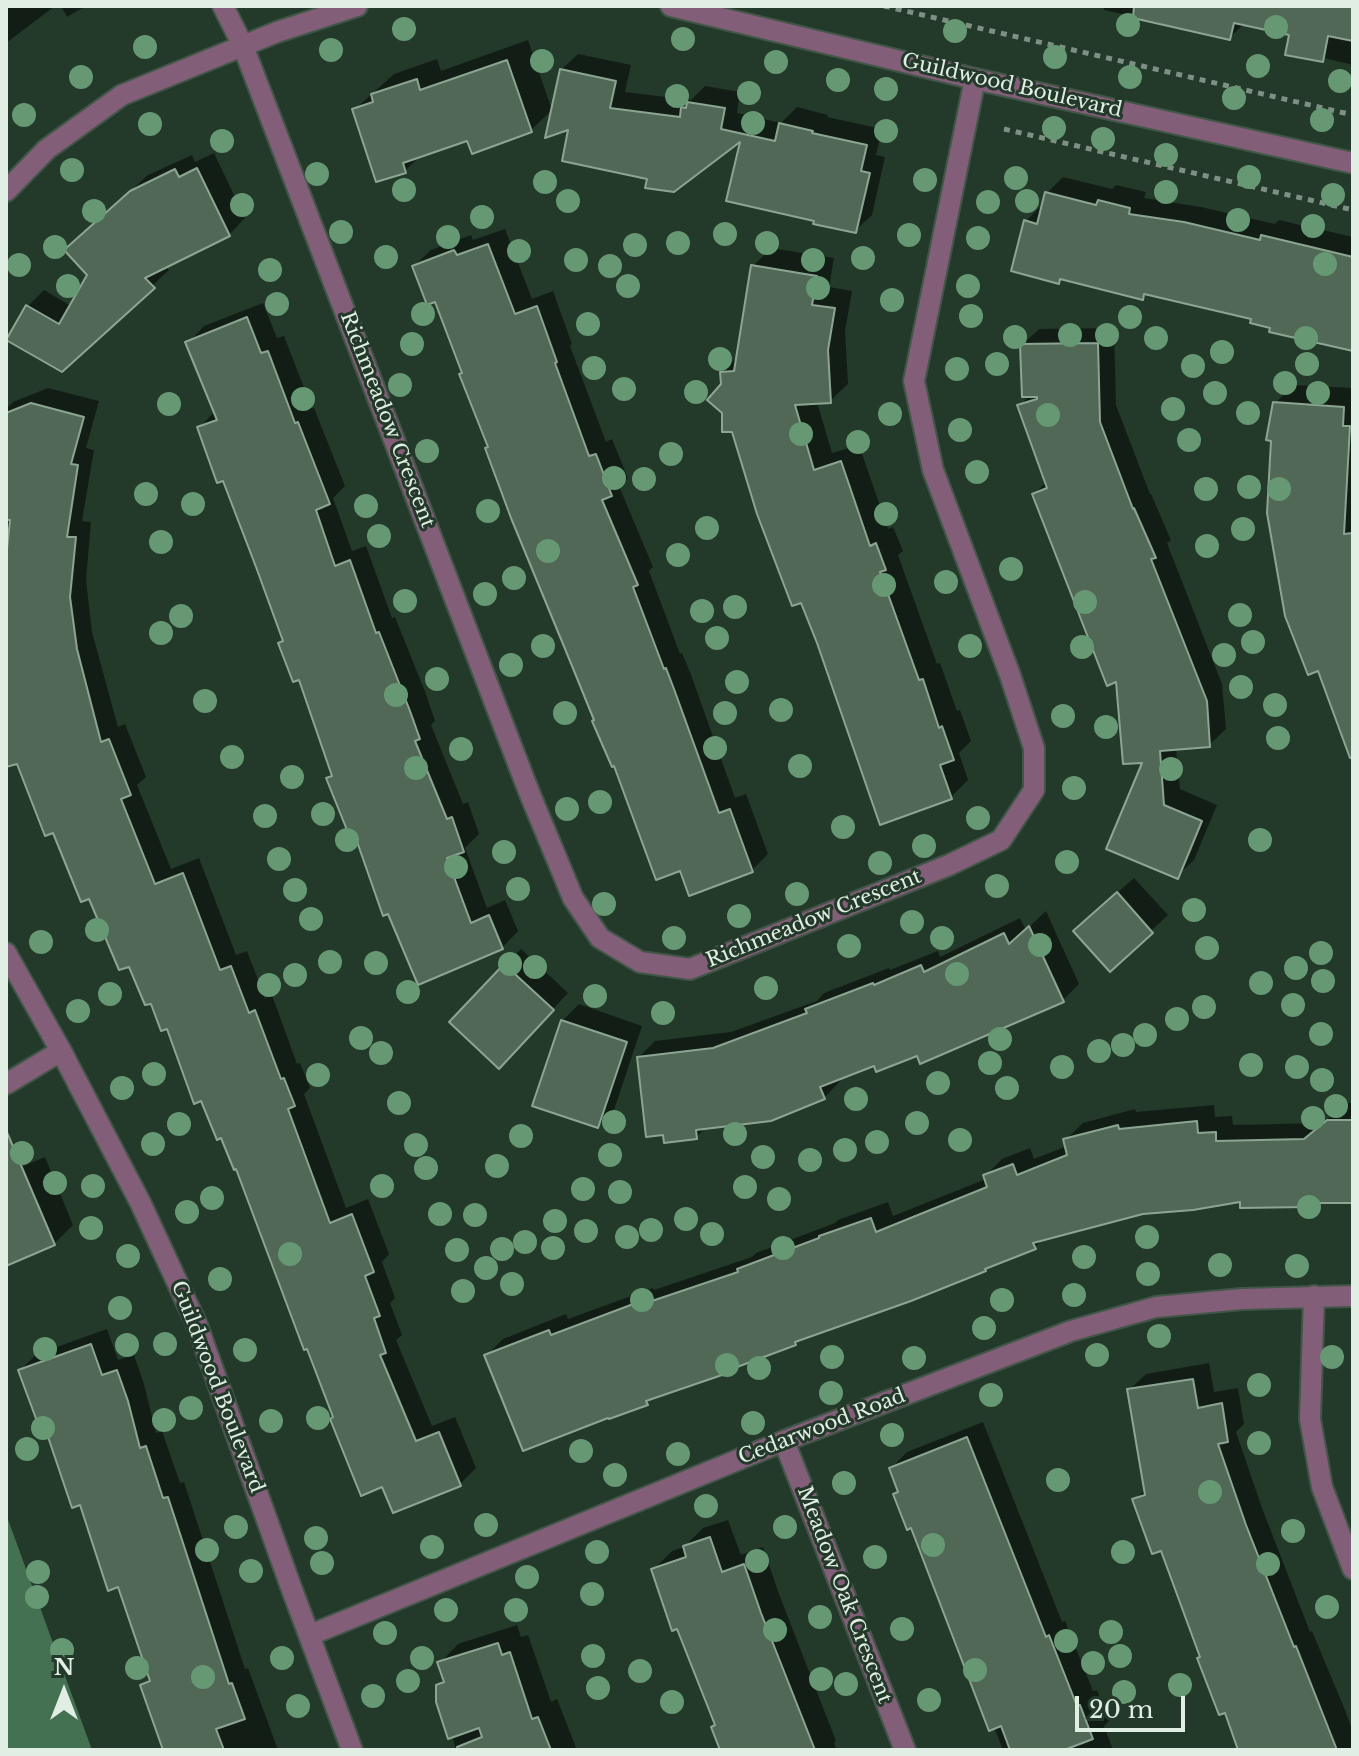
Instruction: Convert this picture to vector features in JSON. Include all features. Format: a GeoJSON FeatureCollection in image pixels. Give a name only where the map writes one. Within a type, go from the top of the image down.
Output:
{"type":"FeatureCollection","features":[{"type":"Feature","properties":{"kind":"street","name":"Richmeadow Crescent"},"geometry":{"type":"LineString","coordinates":[[223,6],[243,46],[573,898],[600,938],[640,962],[690,969],[949,865],[1001,840],[1034,790],[1034,748],[933,470],[914,381],[975,79]]}},
{"type":"Feature","properties":{"kind":"street"},"geometry":{"type":"LineString","coordinates":[[6,191],[47,149],[122,95],[277,32],[357,6]]}},
{"type":"Feature","properties":{"kind":"street","name":"Guildwood Boulevard"},"geometry":{"type":"LineString","coordinates":[[671,6],[975,79],[1353,163]]}},
{"type":"Feature","properties":{"kind":"street","name":"Guildwood Boulevard"},"geometry":{"type":"LineString","coordinates":[[6,953],[140,1202],[197,1325],[352,1750]]}},
{"type":"Feature","properties":{"kind":"street"},"geometry":{"type":"LineString","coordinates":[[6,1084],[61,1051]]}},
{"type":"Feature","properties":{"kind":"street"},"geometry":{"type":"LineString","coordinates":[[1314,1296],[1310,1419],[1322,1487],[1353,1569]]}},
{"type":"Feature","properties":{"kind":"street","name":"Cedarwood Road"},"geometry":{"type":"LineString","coordinates":[[310,1635],[784,1441],[1071,1331],[1156,1307],[1242,1299],[1353,1296]]}},
{"type":"Feature","properties":{"kind":"street","name":"Meadow Oak Crescent"},"geometry":{"type":"LineString","coordinates":[[784,1441],[905,1750]]}},
{"type":"Feature","properties":{"kind":"path"},"geometry":{"type":"LineString","coordinates":[[884,6],[1353,115]]}},
{"type":"Feature","properties":{"kind":"path"},"geometry":{"type":"LineString","coordinates":[[1004,129],[1353,210]]}},
{"type":"Feature","properties":{"kind":"green space"},"geometry":{"type":"Polygon","coordinates":[[[6,1514],[92,1750],[6,1750],[6,1514]]]}},
{"type":"Feature","properties":{"kind":"building"},"geometry":{"type":"Polygon","coordinates":[[[1134,6],[1353,6],[1353,41],[1328,36],[1323,62],[1285,55],[1289,35],[1234,23],[1230,40],[1133,18],[1134,6]]]}},
{"type":"Feature","properties":{"kind":"building"},"geometry":{"type":"Polygon","coordinates":[[[507,60],[532,132],[472,154],[467,141],[403,163],[406,173],[376,182],[352,109],[373,102],[371,94],[417,79],[420,90],[507,60]]]}},
{"type":"Feature","properties":{"kind":"building"},"geometry":{"type":"Polygon","coordinates":[[[560,69],[616,81],[610,108],[680,117],[681,107],[686,108],[687,102],[725,108],[721,129],[775,141],[779,123],[867,145],[861,171],[870,173],[856,233],[726,201],[740,142],[674,192],[645,188],[647,179],[562,161],[568,130],[545,138],[560,69]]]}},
{"type":"Feature","properties":{"kind":"building"},"geometry":{"type":"Polygon","coordinates":[[[197,168],[230,236],[145,278],[155,288],[62,372],[6,340],[26,305],[59,324],[87,275],[64,250],[130,191],[175,169],[179,177],[197,168]]]}},
{"type":"Feature","properties":{"kind":"building"},"geometry":{"type":"Polygon","coordinates":[[[1045,192],[1096,205],[1098,200],[1130,208],[1129,214],[1184,222],[1260,240],[1261,235],[1353,257],[1353,351],[1269,332],[1270,328],[1250,323],[1251,319],[1144,294],[1143,300],[1060,279],[1059,284],[1011,271],[1024,220],[1037,224],[1045,192]]]}},
{"type":"Feature","properties":{"kind":"building"},"geometry":{"type":"Polygon","coordinates":[[[488,244],[515,314],[537,306],[589,456],[596,454],[612,496],[602,500],[638,585],[633,587],[664,669],[719,813],[730,809],[753,872],[689,896],[680,871],[656,880],[614,766],[592,721],[511,518],[435,302],[427,305],[412,266],[454,250],[457,255],[488,244]]]}},
{"type":"Feature","properties":{"kind":"building"},"geometry":{"type":"Polygon","coordinates":[[[751,265],[817,276],[812,305],[835,308],[828,350],[831,403],[795,405],[814,470],[841,461],[870,546],[876,543],[886,570],[880,572],[919,680],[923,679],[939,728],[942,726],[954,760],[940,765],[952,799],[880,825],[817,643],[801,603],[792,606],[757,514],[732,432],[722,432],[722,413],[707,400],[721,384],[720,372],[734,371],[751,265]]]}},
{"type":"Feature","properties":{"kind":"building"},"geometry":{"type":"Polygon","coordinates":[[[247,317],[261,353],[268,351],[330,504],[316,510],[335,566],[350,560],[376,633],[379,632],[410,711],[420,739],[415,741],[447,819],[452,817],[464,852],[447,858],[471,923],[489,915],[503,949],[418,985],[388,914],[383,916],[354,833],[349,835],[326,778],[332,776],[299,680],[293,682],[278,643],[283,641],[256,567],[223,481],[217,483],[197,427],[217,420],[185,342],[247,317]]]}},
{"type":"Feature","properties":{"kind":"building"},"geometry":{"type":"Polygon","coordinates":[[[1098,343],[1100,422],[1133,509],[1156,558],[1151,559],[1207,701],[1210,747],[1160,751],[1164,805],[1202,821],[1178,879],[1106,849],[1142,763],[1123,764],[1116,682],[1107,686],[1032,494],[1047,488],[1017,405],[1037,399],[1022,397],[1020,344],[1098,343]]]}},
{"type":"Feature","properties":{"kind":"building"},"geometry":{"type":"Polygon","coordinates":[[[1273,402],[1344,407],[1343,426],[1350,426],[1344,534],[1353,533],[1353,757],[1350,758],[1318,671],[1308,675],[1285,616],[1267,513],[1271,441],[1266,440],[1273,402]]]}},
{"type":"Feature","properties":{"kind":"building"},"geometry":{"type":"Polygon","coordinates":[[[31,403],[84,417],[71,464],[78,465],[67,537],[76,537],[70,597],[77,649],[101,742],[109,739],[131,795],[121,799],[155,884],[183,873],[220,970],[231,966],[249,1013],[255,1010],[281,1079],[284,1078],[295,1106],[288,1109],[330,1223],[352,1214],[374,1272],[365,1276],[380,1316],[374,1318],[386,1353],[380,1355],[416,1441],[439,1432],[461,1486],[393,1513],[382,1487],[361,1496],[236,1169],[221,1138],[217,1140],[201,1101],[194,1104],[167,1029],[161,1031],[151,1004],[145,1005],[129,967],[119,970],[89,899],[81,902],[53,833],[45,836],[17,764],[6,767],[6,559],[10,520],[6,520],[6,413],[31,403]]]}},
{"type":"Feature","properties":{"kind":"building"},"geometry":{"type":"Polygon","coordinates":[[[1117,892],[1153,933],[1110,972],[1073,931],[1117,892]]]}},
{"type":"Feature","properties":{"kind":"building"},"geometry":{"type":"Polygon","coordinates":[[[1029,926],[1064,1002],[920,1064],[917,1056],[876,1072],[874,1066],[820,1087],[825,1099],[771,1121],[696,1130],[697,1139],[664,1143],[663,1135],[646,1137],[637,1057],[713,1048],[921,965],[924,972],[1004,933],[1009,944],[1029,926]]]}},
{"type":"Feature","properties":{"kind":"building"},"geometry":{"type":"Polygon","coordinates":[[[504,964],[554,1010],[499,1069],[449,1022],[504,964]]]}},
{"type":"Feature","properties":{"kind":"building"},"geometry":{"type":"Polygon","coordinates":[[[561,1020],[627,1042],[598,1128],[532,1106],[561,1020]]]}},
{"type":"Feature","properties":{"kind":"building"},"geometry":{"type":"Polygon","coordinates":[[[1327,1120],[1353,1120],[1353,1203],[1240,1208],[1240,1202],[1143,1214],[1033,1243],[1036,1249],[986,1271],[795,1342],[796,1345],[722,1375],[646,1401],[648,1405],[523,1451],[484,1355],[549,1330],[551,1335],[636,1303],[637,1306],[738,1272],[737,1269],[871,1218],[876,1232],[987,1187],[983,1175],[1013,1164],[1017,1175],[1067,1155],[1063,1139],[1118,1125],[1119,1129],[1197,1121],[1198,1133],[1216,1132],[1216,1141],[1304,1139],[1327,1120]]]}},
{"type":"Feature","properties":{"kind":"building"},"geometry":{"type":"Polygon","coordinates":[[[6,1130],[55,1245],[6,1266],[6,1130]]]}},
{"type":"Feature","properties":{"kind":"building"},"geometry":{"type":"Polygon","coordinates":[[[91,1344],[102,1375],[117,1370],[140,1448],[146,1446],[163,1498],[168,1497],[229,1684],[232,1683],[245,1719],[216,1729],[224,1750],[163,1750],[140,1685],[150,1681],[118,1587],[108,1591],[80,1505],[72,1508],[43,1422],[38,1424],[18,1370],[91,1344]]]}},
{"type":"Feature","properties":{"kind":"building"},"geometry":{"type":"Polygon","coordinates":[[[1193,1379],[1198,1408],[1222,1403],[1228,1442],[1218,1444],[1246,1525],[1337,1750],[1238,1750],[1225,1713],[1219,1715],[1161,1551],[1152,1554],[1132,1499],[1145,1495],[1127,1389],[1193,1379]]]}},
{"type":"Feature","properties":{"kind":"building"},"geometry":{"type":"Polygon","coordinates":[[[967,1437],[1046,1637],[1049,1635],[1093,1739],[1064,1750],[1010,1750],[1001,1726],[989,1731],[911,1528],[907,1530],[893,1494],[898,1492],[889,1468],[967,1437]]]}},
{"type":"Feature","properties":{"kind":"building"},"geometry":{"type":"Polygon","coordinates":[[[710,1537],[722,1572],[744,1564],[815,1750],[720,1750],[711,1727],[715,1725],[677,1629],[672,1631],[651,1569],[686,1557],[683,1546],[710,1537]]]}},
{"type":"Feature","properties":{"kind":"building"},"geometry":{"type":"Polygon","coordinates":[[[498,1643],[502,1655],[510,1652],[532,1719],[538,1717],[551,1750],[458,1750],[457,1747],[482,1737],[479,1728],[448,1739],[436,1702],[436,1685],[444,1682],[437,1662],[498,1643]]]}}]}
